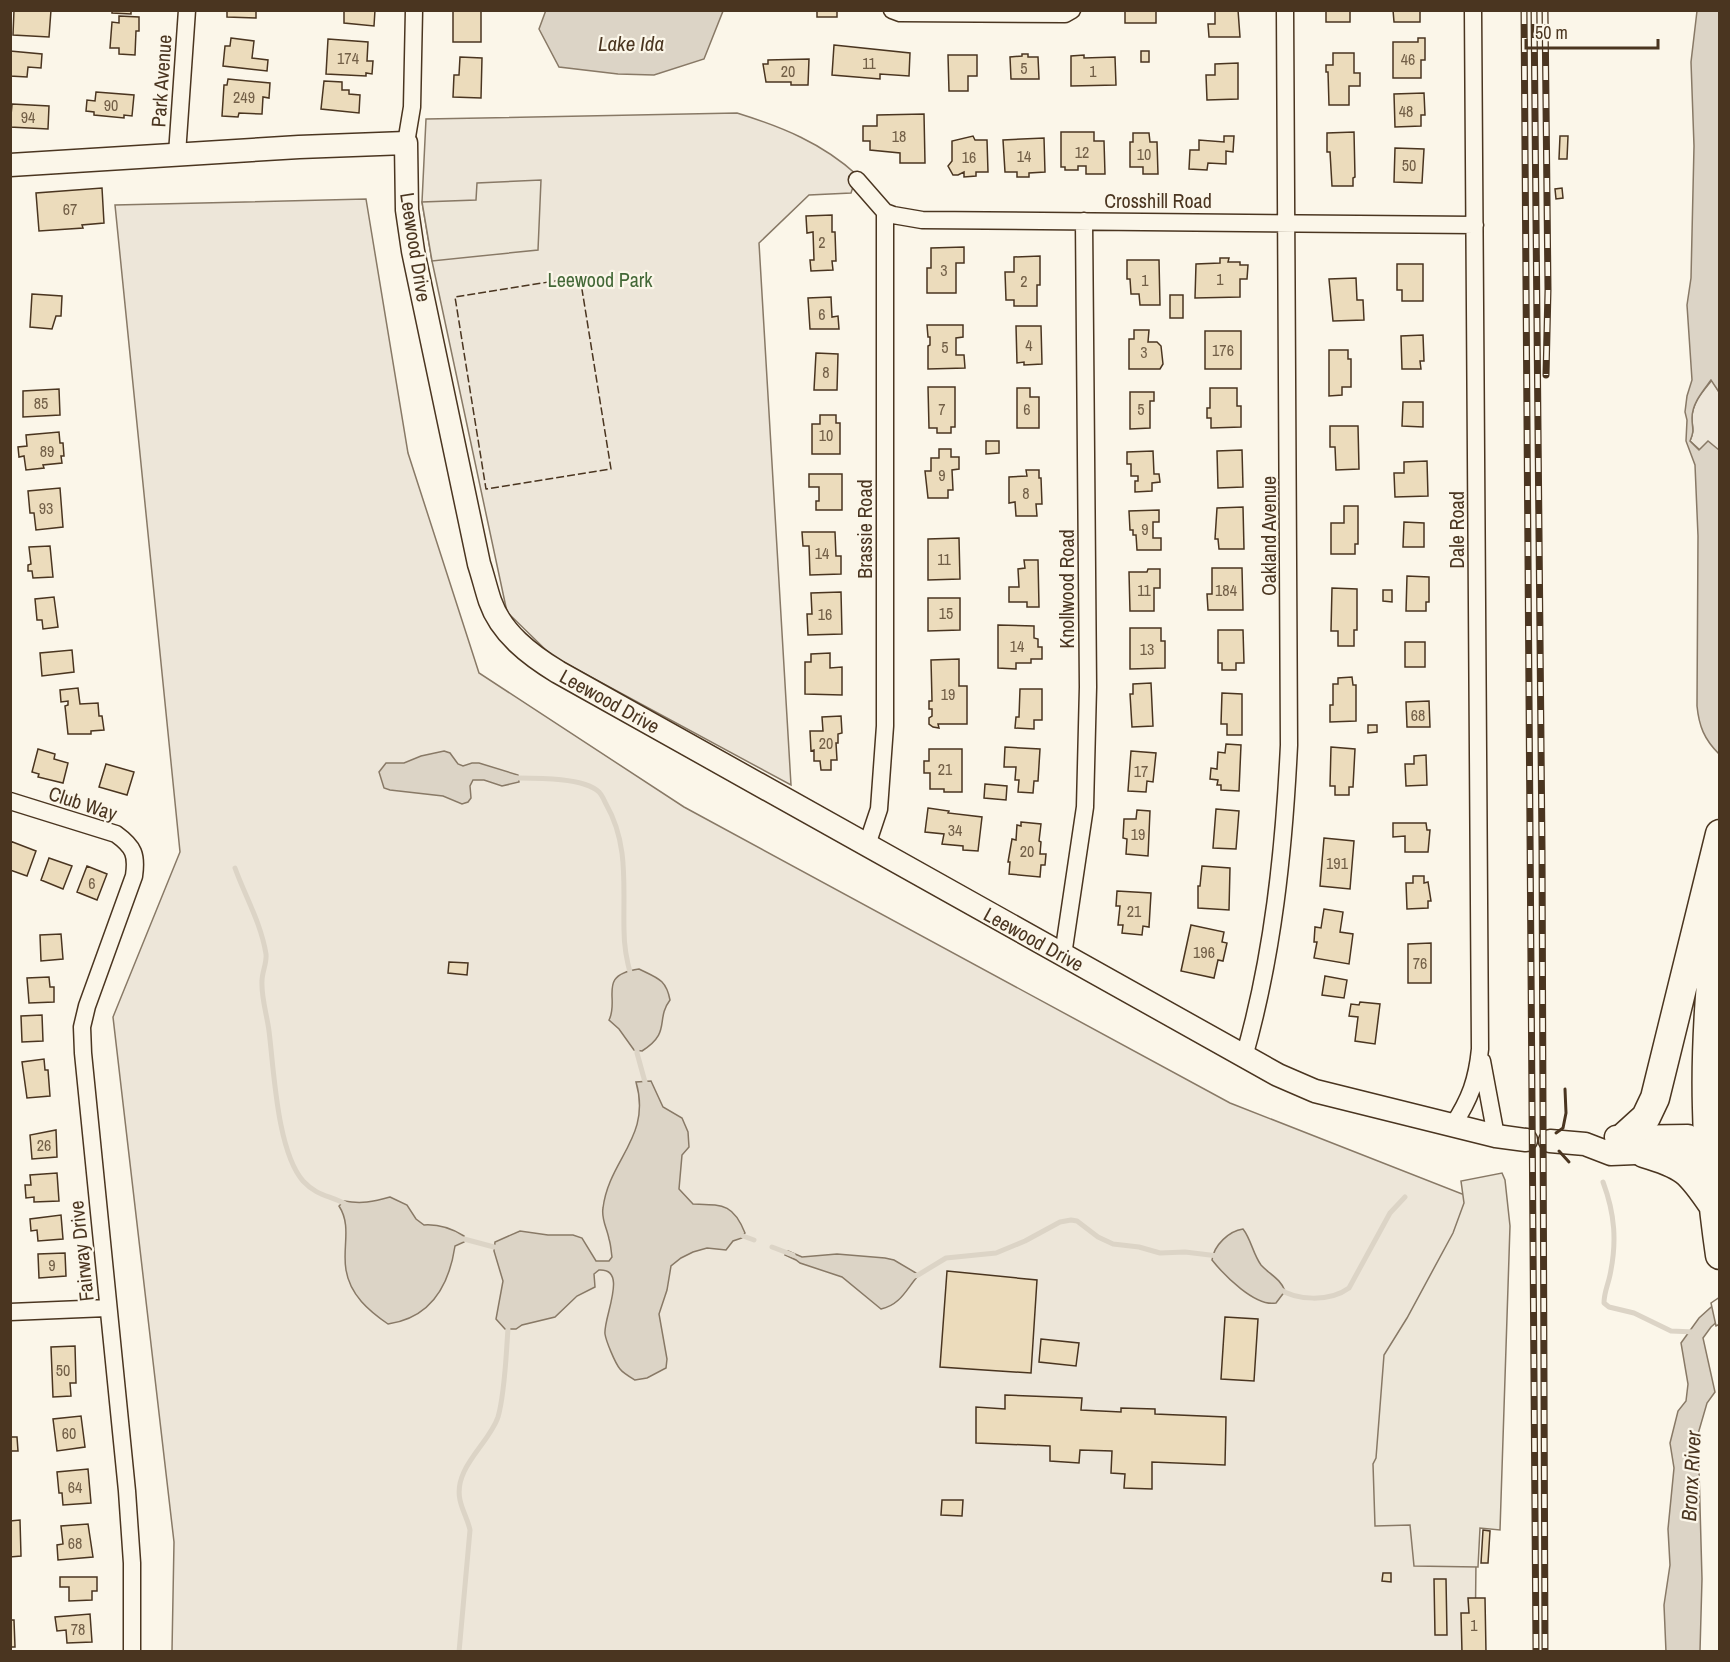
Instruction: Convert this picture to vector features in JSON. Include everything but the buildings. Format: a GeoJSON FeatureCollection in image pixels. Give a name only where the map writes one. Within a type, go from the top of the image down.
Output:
{"type":"FeatureCollection","features":[{"type":"Feature","properties":{"kind":"highway"},"geometry":{"type":"LineString","coordinates":[[1713,1205],[1686,1170],[1672,1161],[1634,1145],[1655,1098],[1719,834]]}},
{"type":"Feature","properties":{"kind":"highway"},"geometry":{"type":"LineString","coordinates":[[1719,892],[1708,1044],[1714,1143],[1713,1205],[1719,1255]]}},
{"type":"Feature","properties":{"kind":"street","name":"Park Avenue"},"geometry":{"type":"LineString","coordinates":[[177,154],[187,10]]}},
{"type":"Feature","properties":{"kind":"street"},"geometry":{"type":"LineString","coordinates":[[10,165],[406,143],[412,107],[414,10]]}},
{"type":"Feature","properties":{"kind":"street"},"geometry":{"type":"LineString","coordinates":[[892,10],[900,13],[1065,14],[1072,10]]}},
{"type":"Feature","properties":{"kind":"street","name":"Oakland Avenue"},"geometry":{"type":"LineString","coordinates":[[1244,1057],[1260,994],[1272,926],[1287,791],[1289,745],[1285,10]]}},
{"type":"Feature","properties":{"kind":"street","name":"Dale Road"},"geometry":{"type":"LineString","coordinates":[[1473,10],[1480,1049],[1496,1137]]}},
{"type":"Feature","properties":{"kind":"street","name":"Leewood Drive"},"geometry":{"type":"LineString","coordinates":[[406,143],[407,210],[413,251],[479,564],[490,603],[502,624],[524,648],[558,672],[1278,1076],[1315,1091],[1496,1137],[1526,1140]]}},
{"type":"Feature","properties":{"kind":"street"},"geometry":{"type":"LineString","coordinates":[[856,180],[885,212]]}},
{"type":"Feature","properties":{"kind":"street","name":"Crosshill Road"},"geometry":{"type":"LineString","coordinates":[[885,212],[921,220],[1475,225]]}},
{"type":"Feature","properties":{"kind":"street","name":"Brassie Road"},"geometry":{"type":"LineString","coordinates":[[867,845],[879,809],[885,726],[885,212]]}},
{"type":"Feature","properties":{"kind":"street","name":"Knollwood Road"},"geometry":{"type":"LineString","coordinates":[[1064,955],[1085,807],[1088,687],[1084,220]]}},
{"type":"Feature","properties":{"kind":"street","name":"Club Way"},"geometry":{"type":"LineString","coordinates":[[10,801],[116,834],[124,840],[135,855]]}},
{"type":"Feature","properties":{"kind":"street","name":"Fairway Drive"},"geometry":{"type":"LineString","coordinates":[[132,1652],[132,1563],[119,1401],[107,1308],[82,1053],[82,1027],[87,1006],[134,876],[135,855]]}},
{"type":"Feature","properties":{"kind":"street","name":"Dale Road"},"geometry":{"type":"LineString","coordinates":[[1453,1125],[1473,1090],[1480,1049]]}},
{"type":"Feature","properties":{"kind":"street"},"geometry":{"type":"LineString","coordinates":[[1550,1141],[1585,1144],[1605,1138],[1634,1145],[1714,1143]]}},
{"type":"Feature","properties":{"kind":"street"},"geometry":{"type":"LineString","coordinates":[[10,1312],[107,1308]]}},
{"type":"Feature","properties":{"kind":"green space","name":"Leewood Park"},"geometry":{"type":"Polygon","coordinates":[[[737,113],[801,137],[830,154],[857,175],[851,193],[809,195],[759,243],[791,785],[552,656],[507,612],[432,261],[422,202],[426,119],[737,113]]]}},
{"type":"Feature","properties":{"kind":"green space"},"geometry":{"type":"Polygon","coordinates":[[[366,199],[408,453],[479,673],[684,807],[1230,1103],[1480,1201],[1475,1651],[172,1651],[174,1542],[113,1017],[180,852],[115,205],[366,199]]]}},
{"type":"Feature","properties":{"kind":"green space"},"geometry":{"type":"Polygon","coordinates":[[[1712,380],[1719,392],[1719,450],[1700,450],[1690,441],[1693,431],[1692,413],[1712,380]]]}},
{"type":"Feature","properties":{"kind":"shaded area"},"geometry":{"type":"Polygon","coordinates":[[[541,180],[538,250],[432,261],[422,202],[476,200],[477,183],[541,180]]]}},
{"type":"Feature","properties":{"kind":"shaded area"},"geometry":{"type":"Polygon","coordinates":[[[1502,1173],[1505,1180],[1510,1226],[1500,1530],[1480,1528],[1478,1567],[1414,1566],[1410,1525],[1375,1526],[1373,1464],[1376,1458],[1384,1355],[1407,1318],[1453,1233],[1464,1203],[1461,1181],[1502,1173]]]}},
{"type":"Feature","properties":{"kind":"water","name":"Lake Ida"},"geometry":{"type":"Polygon","coordinates":[[[546,10],[723,11],[704,59],[654,75],[618,74],[559,67],[539,29],[546,10]]]}},
{"type":"Feature","properties":{"kind":"water"},"geometry":{"type":"Polygon","coordinates":[[[1697,11],[1720,11],[1719,392],[1711,380],[1694,407],[1693,431],[1690,441],[1699,450],[1708,441],[1719,450],[1719,754],[1703,732],[1697,706],[1698,536],[1695,465],[1686,441],[1685,412],[1692,380],[1687,305],[1691,278],[1694,146],[1691,62],[1697,11]]]}},
{"type":"Feature","properties":{"kind":"water"},"geometry":{"type":"Polygon","coordinates":[[[444,751],[450,753],[458,764],[463,766],[479,763],[518,775],[519,782],[502,786],[484,780],[473,780],[470,786],[471,798],[462,804],[443,796],[384,788],[379,772],[386,763],[404,763],[421,756],[444,751]]]}},
{"type":"Feature","properties":{"kind":"water"},"geometry":{"type":"Polygon","coordinates":[[[639,969],[663,983],[670,1000],[657,1038],[642,1051],[634,1050],[619,1029],[609,1020],[612,1012],[614,982],[626,972],[639,969]]]}},
{"type":"Feature","properties":{"kind":"water"},"geometry":{"type":"Polygon","coordinates":[[[651,1081],[663,1107],[682,1118],[688,1132],[689,1147],[682,1155],[679,1189],[693,1204],[719,1206],[731,1211],[741,1223],[745,1233],[742,1238],[733,1241],[726,1250],[707,1248],[693,1252],[671,1266],[667,1290],[659,1314],[667,1359],[666,1368],[647,1378],[635,1380],[618,1366],[605,1334],[614,1285],[608,1272],[599,1270],[594,1274],[595,1287],[577,1296],[555,1317],[522,1325],[516,1329],[505,1329],[496,1319],[503,1281],[494,1251],[495,1242],[520,1231],[548,1235],[573,1235],[582,1238],[596,1261],[609,1261],[612,1257],[611,1248],[603,1220],[607,1191],[634,1133],[638,1118],[639,1101],[636,1082],[651,1081]]]}},
{"type":"Feature","properties":{"kind":"water"},"geometry":{"type":"Polygon","coordinates":[[[390,1197],[407,1205],[416,1219],[424,1225],[440,1226],[454,1231],[464,1236],[464,1242],[455,1246],[448,1274],[435,1298],[415,1315],[403,1321],[388,1324],[361,1302],[348,1279],[345,1262],[346,1229],[339,1206],[344,1201],[367,1202],[390,1197]]]}},
{"type":"Feature","properties":{"kind":"water"},"geometry":{"type":"Polygon","coordinates":[[[1243,1229],[1261,1265],[1278,1280],[1285,1291],[1276,1303],[1259,1300],[1241,1289],[1212,1260],[1213,1254],[1223,1240],[1243,1229]]]}},
{"type":"Feature","properties":{"kind":"water"},"geometry":{"type":"Polygon","coordinates":[[[788,1251],[802,1257],[837,1254],[885,1258],[894,1260],[916,1273],[917,1277],[898,1301],[881,1309],[842,1277],[800,1263],[785,1255],[788,1251]]]}},
{"type":"Feature","properties":{"kind":"water","name":"Bronx River"},"geometry":{"type":"Polygon","coordinates":[[[1719,1300],[1719,1320],[1703,1338],[1715,1392],[1707,1403],[1698,1434],[1702,1579],[1700,1651],[1666,1652],[1664,1605],[1670,1565],[1668,1529],[1674,1468],[1670,1443],[1678,1411],[1686,1401],[1688,1384],[1681,1343],[1699,1318],[1719,1300]]]}},
{"type":"Feature","properties":{"kind":"pier"},"geometry":{"type":"Polygon","coordinates":[[[1720,1297],[1720,1324],[1716,1326],[1711,1303],[1720,1297]]]}},
{"type":"Feature","properties":{"kind":"waterway"},"geometry":{"type":"LineString","coordinates":[[513,778],[545,778],[582,783],[592,787],[602,796],[613,819],[622,850],[625,942],[631,976]]}},
{"type":"Feature","properties":{"kind":"waterway"},"geometry":{"type":"LineString","coordinates":[[235,868],[264,943],[266,961],[262,978],[262,993],[278,1109],[287,1150],[294,1168],[308,1186],[347,1205]]}},
{"type":"Feature","properties":{"kind":"waterway"},"geometry":{"type":"LineString","coordinates":[[637,1045],[645,1082]]}},
{"type":"Feature","properties":{"kind":"waterway"},"geometry":{"type":"LineString","coordinates":[[1603,1182],[1610,1205],[1614,1240],[1604,1303],[1609,1307],[1634,1313],[1671,1331],[1694,1332]]}},
{"type":"Feature","properties":{"kind":"waterway"},"geometry":{"type":"LineString","coordinates":[[1278,1288],[1294,1295],[1313,1298],[1332,1296],[1349,1288],[1390,1213],[1405,1197]]}},
{"type":"Feature","properties":{"kind":"waterway"},"geometry":{"type":"LineString","coordinates":[[910,1277],[918,1275],[946,1258],[996,1253],[1025,1241],[1060,1222],[1071,1220],[1077,1221],[1098,1237],[1113,1244],[1139,1247],[1160,1253],[1185,1252],[1218,1256]]}},
{"type":"Feature","properties":{"kind":"waterway"},"geometry":{"type":"LineString","coordinates":[[743,1236],[754,1240]]}},
{"type":"Feature","properties":{"kind":"waterway"},"geometry":{"type":"LineString","coordinates":[[464,1239],[494,1247]]}},
{"type":"Feature","properties":{"kind":"waterway"},"geometry":{"type":"LineString","coordinates":[[772,1247],[793,1255]]}},
{"type":"Feature","properties":{"kind":"waterway"},"geometry":{"type":"LineString","coordinates":[[459,1652],[470,1530],[461,1504],[459,1488],[467,1467],[498,1417],[504,1385],[508,1329]]}},
{"type":"Feature","properties":{"kind":"railway"},"geometry":{"type":"LineString","coordinates":[[1524,10],[1536,1652]]}},
{"type":"Feature","properties":{"kind":"railway"},"geometry":{"type":"LineString","coordinates":[[1534,10],[1542,847],[1545,1652]]}},
{"type":"Feature","properties":{"kind":"railway"},"geometry":{"type":"LineString","coordinates":[[1545,10],[1548,290],[1546,375]]}},
{"type":"Feature","properties":{"kind":"fence"},"geometry":{"type":"LineString","coordinates":[[580,277],[611,469],[486,489],[455,297],[580,277]]}},
{"type":"Feature","properties":{"kind":"wall"},"geometry":{"type":"LineString","coordinates":[[1556,1133],[1563,1128],[1566,1113],[1565,1089]]}},
{"type":"Feature","properties":{"kind":"wall"},"geometry":{"type":"LineString","coordinates":[[1559,1151],[1569,1162]]}}]}
